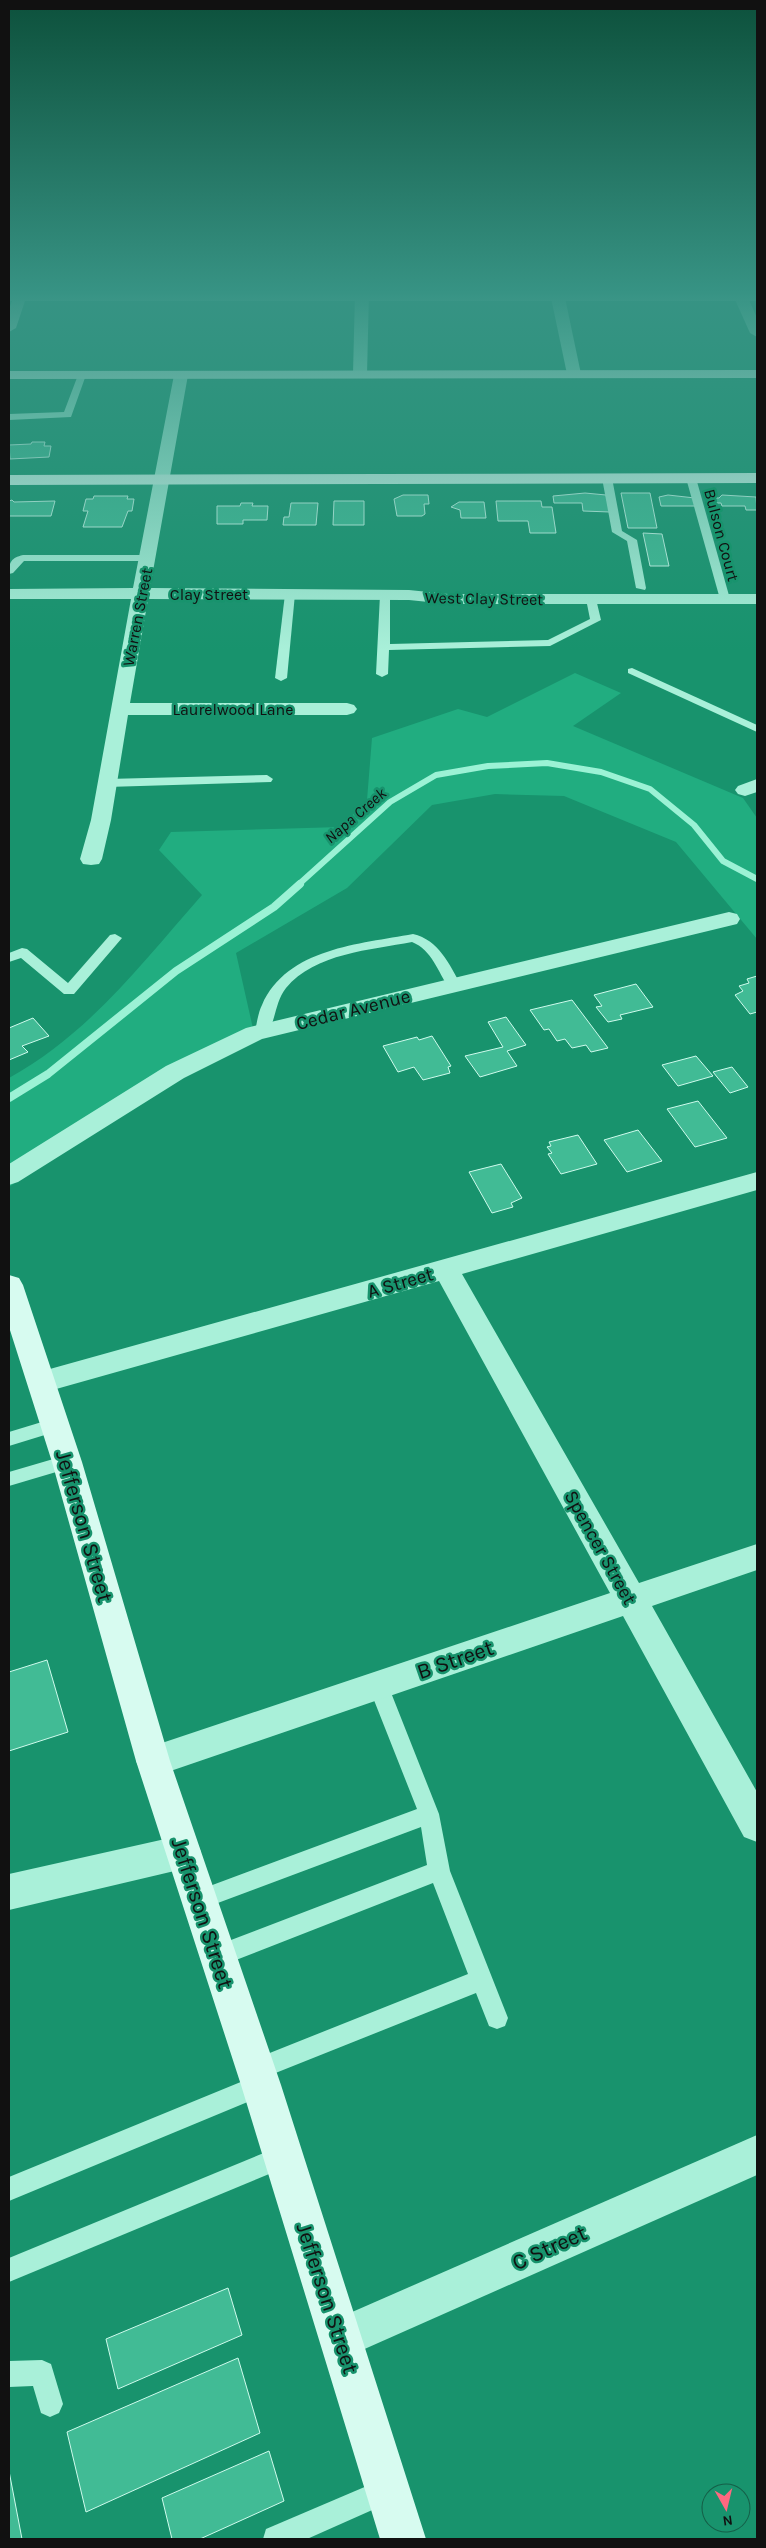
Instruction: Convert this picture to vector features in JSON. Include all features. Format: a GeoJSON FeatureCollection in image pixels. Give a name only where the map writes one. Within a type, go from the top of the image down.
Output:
{"type":"FeatureCollection","features":[{"type":"Feature","properties":{"kind":"main road"},"geometry":{"type":"LineString","coordinates":[[9,480],[757,478]]}},
{"type":"Feature","properties":{"kind":"main road","name":"Jefferson Street"},"geometry":{"type":"LineString","coordinates":[[9,1285],[67,1462],[153,1761],[258,2077],[404,2539]]}},
{"type":"Feature","properties":{"kind":"street","name":"Warren Street"},"geometry":{"type":"LineString","coordinates":[[91,859],[107,782],[175,412]]}},
{"type":"Feature","properties":{"kind":"street","name":"West Clay Street"},"geometry":{"type":"LineString","coordinates":[[409,595],[448,599],[591,599],[723,594],[757,587]]}},
{"type":"Feature","properties":{"kind":"street","name":"West Clay Street"},"geometry":{"type":"LineString","coordinates":[[409,595],[451,590],[641,588],[723,594],[757,599]]}},
{"type":"Feature","properties":{"kind":"street","name":"Clay Street"},"geometry":{"type":"LineString","coordinates":[[9,594],[409,595]]}},
{"type":"Feature","properties":{"kind":"street","name":"Laurelwood Lane"},"geometry":{"type":"LineString","coordinates":[[119,709],[347,709]]}},
{"type":"Feature","properties":{"kind":"street","name":"Cedar Avenue"},"geometry":{"type":"LineString","coordinates":[[9,1176],[175,1072],[262,1031],[729,919]]}},
{"type":"Feature","properties":{"kind":"street","name":"A Street"},"geometry":{"type":"LineString","coordinates":[[42,1382],[446,1269],[755,1187]]}},
{"type":"Feature","properties":{"kind":"street","name":"Spencer Street"},"geometry":{"type":"LineString","coordinates":[[446,1269],[757,1825]]}},
{"type":"Feature","properties":{"kind":"street","name":"B Street"},"geometry":{"type":"LineString","coordinates":[[153,1761],[757,1556]]}},
{"type":"Feature","properties":{"kind":"street"},"geometry":{"type":"LineString","coordinates":[[9,1892],[183,1852]]}},
{"type":"Feature","properties":{"kind":"street","name":"C Street"},"geometry":{"type":"LineString","coordinates":[[342,2338],[757,2155]]}},
{"type":"Feature","properties":{"kind":"lane"},"geometry":{"type":"LineString","coordinates":[[9,417],[68,415],[69,412]]}},
{"type":"Feature","properties":{"kind":"lane"},"geometry":{"type":"LineString","coordinates":[[607,478],[618,532],[632,540],[641,588]]}},
{"type":"Feature","properties":{"kind":"lane","name":"Bulson Court"},"geometry":{"type":"LineString","coordinates":[[691,478],[723,594]]}},
{"type":"Feature","properties":{"kind":"lane"},"geometry":{"type":"LineString","coordinates":[[9,571],[17,560],[23,558],[148,558]]}},
{"type":"Feature","properties":{"kind":"lane"},"geometry":{"type":"LineString","coordinates":[[281,678],[290,594]]}},
{"type":"Feature","properties":{"kind":"lane"},"geometry":{"type":"LineString","coordinates":[[382,674],[385,595]]}},
{"type":"Feature","properties":{"kind":"lane"},"geometry":{"type":"LineString","coordinates":[[384,648],[550,643],[596,620],[591,599]]}},
{"type":"Feature","properties":{"kind":"lane"},"geometry":{"type":"LineString","coordinates":[[632,671],[757,729]]}},
{"type":"Feature","properties":{"kind":"lane"},"geometry":{"type":"LineString","coordinates":[[107,782],[267,779]]}},
{"type":"Feature","properties":{"kind":"lane"},"geometry":{"type":"LineString","coordinates":[[9,958],[22,952],[69,991],[115,938]]}},
{"type":"Feature","properties":{"kind":"lane"},"geometry":{"type":"LineString","coordinates":[[262,1031],[264,1011],[274,992],[295,970],[320,958],[413,938],[424,941],[431,947],[454,985]]}},
{"type":"Feature","properties":{"kind":"lane"},"geometry":{"type":"LineString","coordinates":[[9,1439],[55,1425]]}},
{"type":"Feature","properties":{"kind":"lane"},"geometry":{"type":"LineString","coordinates":[[9,1479],[67,1462]]}},
{"type":"Feature","properties":{"kind":"lane"},"geometry":{"type":"LineString","coordinates":[[378,1685],[429,1814],[439,1871],[497,2018]]}},
{"type":"Feature","properties":{"kind":"lane"},"geometry":{"type":"LineString","coordinates":[[199,1900],[429,1814]]}},
{"type":"Feature","properties":{"kind":"lane"},"geometry":{"type":"LineString","coordinates":[[218,1956],[439,1871]]}},
{"type":"Feature","properties":{"kind":"lane"},"geometry":{"type":"LineString","coordinates":[[9,2188],[483,1979]]}},
{"type":"Feature","properties":{"kind":"lane"},"geometry":{"type":"LineString","coordinates":[[9,2270],[283,2157]]}},
{"type":"Feature","properties":{"kind":"lane"},"geometry":{"type":"LineString","coordinates":[[9,2374],[42,2373],[50,2404]]}},
{"type":"Feature","properties":{"kind":"lane"},"geometry":{"type":"LineString","coordinates":[[276,2539],[388,2490]]}},
{"type":"Feature","properties":{"kind":"green space"},"geometry":{"type":"Polygon","coordinates":[[[575,673],[621,693],[573,726],[743,798],[757,818],[757,939],[676,842],[564,796],[495,794],[432,805],[347,888],[236,953],[254,1033],[175,1072],[9,1187],[9,1078],[65,1040],[90,1018],[136,971],[202,895],[159,850],[171,832],[341,827],[367,800],[372,738],[458,709],[487,717],[575,673]]]}},
{"type":"Feature","properties":{"kind":"building"},"geometry":{"type":"Polygon","coordinates":[[[32,442],[45,442],[44,446],[51,446],[49,457],[10,459],[9,445],[31,444],[32,442]]]}},
{"type":"Feature","properties":{"kind":"building"},"geometry":{"type":"Polygon","coordinates":[[[585,493],[606,495],[610,512],[583,511],[582,503],[554,503],[553,496],[585,493]]]}},
{"type":"Feature","properties":{"kind":"building"},"geometry":{"type":"Polygon","coordinates":[[[621,493],[650,493],[657,528],[628,528],[621,493]]]}},
{"type":"Feature","properties":{"kind":"building"},"geometry":{"type":"Polygon","coordinates":[[[403,495],[428,495],[429,504],[424,504],[425,514],[422,516],[397,516],[394,499],[403,495]]]}},
{"type":"Feature","properties":{"kind":"building"},"geometry":{"type":"Polygon","coordinates":[[[668,495],[695,498],[697,506],[661,506],[659,497],[668,495]]]}},
{"type":"Feature","properties":{"kind":"building"},"geometry":{"type":"Polygon","coordinates":[[[722,495],[756,497],[757,510],[746,510],[745,506],[722,506],[721,503],[712,503],[711,498],[719,498],[722,495]]]}},
{"type":"Feature","properties":{"kind":"building"},"geometry":{"type":"Polygon","coordinates":[[[94,496],[128,496],[127,499],[134,499],[132,511],[128,511],[122,527],[83,527],[88,511],[83,511],[86,499],[93,499],[94,496]]]}},
{"type":"Feature","properties":{"kind":"building"},"geometry":{"type":"Polygon","coordinates":[[[12,500],[14,502],[55,501],[51,516],[9,516],[9,501],[12,500]]]}},
{"type":"Feature","properties":{"kind":"building"},"geometry":{"type":"Polygon","coordinates":[[[334,501],[364,501],[364,525],[333,525],[334,501]]]}},
{"type":"Feature","properties":{"kind":"building"},"geometry":{"type":"Polygon","coordinates":[[[496,501],[541,501],[542,507],[552,507],[556,533],[530,533],[528,521],[498,521],[496,501]]]}},
{"type":"Feature","properties":{"kind":"building"},"geometry":{"type":"Polygon","coordinates":[[[459,502],[484,502],[486,518],[461,518],[460,510],[451,507],[459,502]]]}},
{"type":"Feature","properties":{"kind":"building"},"geometry":{"type":"Polygon","coordinates":[[[241,503],[253,503],[252,506],[268,506],[267,520],[243,520],[243,524],[217,524],[217,506],[240,506],[241,503]]]}},
{"type":"Feature","properties":{"kind":"building"},"geometry":{"type":"Polygon","coordinates":[[[291,503],[318,503],[316,525],[283,525],[284,517],[289,517],[291,503]]]}},
{"type":"Feature","properties":{"kind":"building"},"geometry":{"type":"Polygon","coordinates":[[[643,533],[662,534],[669,566],[650,566],[643,533]]]}},
{"type":"Feature","properties":{"kind":"building"},"geometry":{"type":"Polygon","coordinates":[[[757,976],[757,1012],[750,1014],[735,995],[743,991],[739,986],[749,983],[747,979],[757,976]]]}},
{"type":"Feature","properties":{"kind":"building"},"geometry":{"type":"Polygon","coordinates":[[[636,984],[653,1007],[620,1015],[622,1019],[608,1022],[596,1007],[602,1006],[594,995],[636,984]]]}},
{"type":"Feature","properties":{"kind":"building"},"geometry":{"type":"Polygon","coordinates":[[[572,1000],[608,1048],[591,1052],[586,1045],[572,1048],[565,1039],[557,1041],[549,1029],[544,1030],[530,1010],[572,1000]]]}},
{"type":"Feature","properties":{"kind":"building"},"geometry":{"type":"Polygon","coordinates":[[[506,1017],[526,1045],[507,1051],[517,1066],[480,1077],[465,1056],[503,1047],[488,1022],[506,1017]]]}},
{"type":"Feature","properties":{"kind":"building"},"geometry":{"type":"Polygon","coordinates":[[[33,1018],[49,1036],[22,1046],[28,1052],[9,1060],[9,1028],[33,1018]]]}},
{"type":"Feature","properties":{"kind":"building"},"geometry":{"type":"Polygon","coordinates":[[[432,1036],[451,1066],[448,1067],[450,1073],[423,1080],[414,1067],[398,1072],[383,1046],[417,1037],[419,1040],[432,1036]]]}},
{"type":"Feature","properties":{"kind":"building"},"geometry":{"type":"Polygon","coordinates":[[[696,1056],[713,1076],[678,1086],[662,1065],[696,1056]]]}},
{"type":"Feature","properties":{"kind":"building"},"geometry":{"type":"Polygon","coordinates":[[[732,1067],[748,1087],[730,1093],[713,1072],[732,1067]]]}},
{"type":"Feature","properties":{"kind":"building"},"geometry":{"type":"Polygon","coordinates":[[[698,1101],[727,1138],[695,1147],[667,1109],[698,1101]]]}},
{"type":"Feature","properties":{"kind":"building"},"geometry":{"type":"Polygon","coordinates":[[[638,1130],[662,1161],[627,1172],[604,1140],[638,1130]]]}},
{"type":"Feature","properties":{"kind":"building"},"geometry":{"type":"Polygon","coordinates":[[[578,1135],[597,1164],[561,1174],[548,1154],[552,1153],[547,1147],[551,1146],[549,1142],[578,1135]]]}},
{"type":"Feature","properties":{"kind":"building"},"geometry":{"type":"Polygon","coordinates":[[[501,1164],[522,1198],[511,1203],[513,1207],[492,1213],[469,1172],[501,1164]]]}},
{"type":"Feature","properties":{"kind":"building"},"geometry":{"type":"Polygon","coordinates":[[[47,1660],[68,1732],[9,1751],[9,1672],[47,1660]]]}},
{"type":"Feature","properties":{"kind":"building"},"geometry":{"type":"Polygon","coordinates":[[[228,2288],[242,2335],[118,2389],[106,2339],[228,2288]]]}},
{"type":"Feature","properties":{"kind":"building"},"geometry":{"type":"Polygon","coordinates":[[[238,2358],[260,2433],[86,2512],[67,2432],[238,2358]]]}},
{"type":"Feature","properties":{"kind":"building"},"geometry":{"type":"Polygon","coordinates":[[[269,2451],[284,2501],[200,2539],[172,2539],[162,2498],[269,2451]]]}},
{"type":"Feature","properties":{"kind":"building"},"geometry":{"type":"Polygon","coordinates":[[[9,2471],[22,2539],[9,2539],[9,2471]]]}},
{"type":"Feature","properties":{"kind":"waterway","name":"Napa Creek"},"geometry":{"type":"LineString","coordinates":[[298,885],[390,802],[436,775],[488,766],[547,763],[601,772],[650,789],[694,825],[723,861],[757,879]]}},
{"type":"Feature","properties":{"kind":"waterway","name":"Napa Creek"},"geometry":{"type":"LineString","coordinates":[[9,1098],[48,1074],[176,971],[274,907],[300,884]]}}]}
